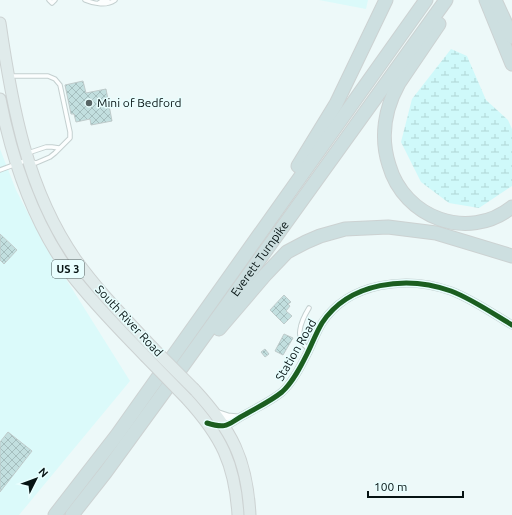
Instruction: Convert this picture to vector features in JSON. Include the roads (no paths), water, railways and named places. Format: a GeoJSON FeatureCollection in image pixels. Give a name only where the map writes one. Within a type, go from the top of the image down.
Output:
{"type":"FeatureCollection","features":[{"type":"Feature","properties":{"kind":"highway"},"geometry":{"type":"LineString","coordinates":[[224,284],[336,104],[386,0]]}},
{"type":"Feature","properties":{"kind":"highway","name":"Everett Turnpike"},"geometry":{"type":"LineString","coordinates":[[55,515],[117,435],[426,0]]}},
{"type":"Feature","properties":{"kind":"highway","name":"Everett Turnpike"},"geometry":{"type":"LineString","coordinates":[[72,515],[105,474],[446,0]]}},
{"type":"Feature","properties":{"kind":"highway"},"geometry":{"type":"LineString","coordinates":[[451,0],[447,12],[394,93],[388,109],[385,124],[386,153],[389,167],[395,180],[414,204],[425,213],[438,219],[453,223],[475,223],[496,217],[512,207]]}},
{"type":"Feature","properties":{"kind":"highway"},"geometry":{"type":"LineString","coordinates":[[486,0],[512,64]]}},
{"type":"Feature","properties":{"kind":"highway"},"geometry":{"type":"LineString","coordinates":[[495,0],[512,37]]}},
{"type":"Feature","properties":{"kind":"highway"},"geometry":{"type":"LineString","coordinates":[[164,392],[266,274],[287,252],[320,236],[345,229],[388,227],[436,233],[512,256]]}},
{"type":"Feature","properties":{"kind":"main road","name":"South River Road"},"geometry":{"type":"LineString","coordinates":[[0,23],[8,76],[27,160],[47,210],[76,260],[102,293],[194,390],[225,426],[237,448],[244,470],[250,515]]}},
{"type":"Feature","properties":{"kind":"main road","name":"South River Road"},"geometry":{"type":"LineString","coordinates":[[0,99],[5,125],[16,164],[44,230],[61,259],[91,298],[208,423]]}},
{"type":"Feature","properties":{"kind":"main road","name":"US 3"},"geometry":{"type":"LineString","coordinates":[[208,423],[221,443],[229,463],[235,486],[238,515]]}},
{"type":"Feature","properties":{"kind":"street","name":"Station Road"},"geometry":{"type":"LineString","coordinates":[[225,426],[283,391],[300,367],[322,324],[348,297],[372,287],[385,284],[408,283],[442,288],[475,303],[512,325]]}},
{"type":"Feature","properties":{"kind":"street"},"geometry":{"type":"LineString","coordinates":[[215,413],[228,418],[239,418]]}},
{"type":"Feature","properties":{"kind":"street"},"geometry":{"type":"LineString","coordinates":[[208,423],[225,426]]}},
{"type":"Feature","properties":{"kind":"lane"},"geometry":{"type":"LineString","coordinates":[[49,0],[52,3],[55,0]]}},
{"type":"Feature","properties":{"kind":"lane"},"geometry":{"type":"LineString","coordinates":[[85,0],[105,4],[114,0]]}},
{"type":"Feature","properties":{"kind":"lane"},"geometry":{"type":"LineString","coordinates":[[99,3],[103,0],[108,0]]}},
{"type":"Feature","properties":{"kind":"lane"},"geometry":{"type":"LineString","coordinates":[[8,76],[48,76],[56,79],[60,85],[70,138],[50,157],[36,163],[27,160]]}},
{"type":"Feature","properties":{"kind":"lane"},"geometry":{"type":"LineString","coordinates":[[0,170],[27,160],[32,152],[52,147],[59,148]]}},
{"type":"Feature","properties":{"kind":"lane"},"geometry":{"type":"LineString","coordinates":[[309,308],[301,323],[300,339],[304,346],[309,349]]}},
{"type":"Feature","properties":{"kind":"place","name":"Mini of Bedford"},"geometry":{"type":"Point","coordinates":[89,103]}}]}
